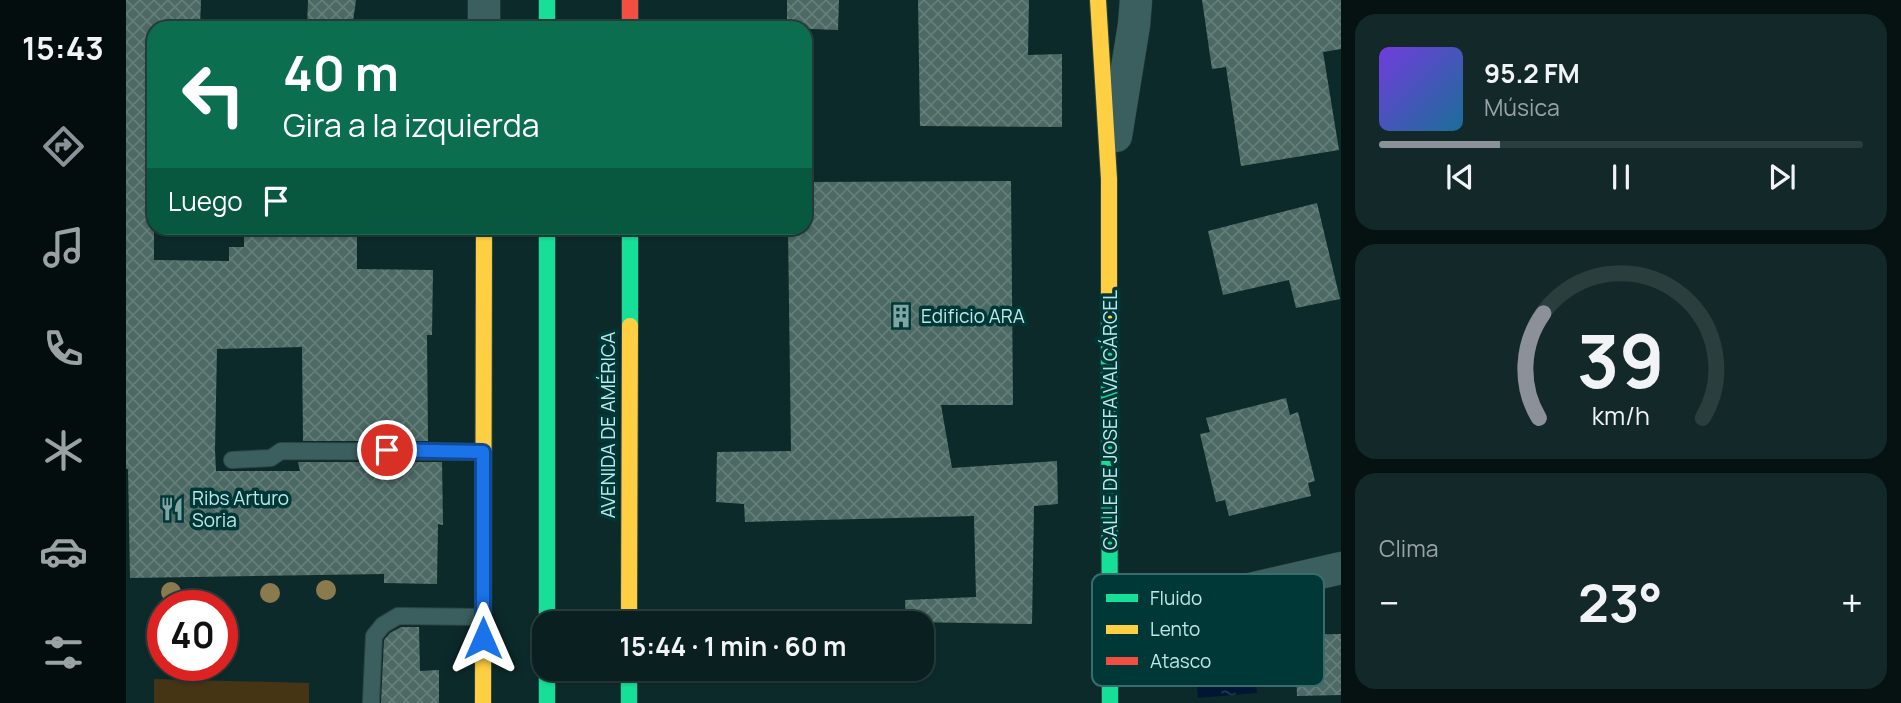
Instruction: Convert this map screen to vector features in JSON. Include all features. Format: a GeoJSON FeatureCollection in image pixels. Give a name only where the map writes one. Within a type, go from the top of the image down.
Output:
{"type":"FeatureCollection","features":[{"type":"Feature","properties":{"kind":"main road"},"geometry":{"type":"LineString","coordinates":[[547,0],[547,21]]}},
{"type":"Feature","properties":{"kind":"main road"},"geometry":{"type":"LineString","coordinates":[[630,0],[630,21]]}},
{"type":"Feature","properties":{"kind":"main road","name":"CALLE DE JOSEFA VALCÁRCEL"},"geometry":{"type":"LineString","coordinates":[[1098,0],[1109,179],[1111,574]]}},
{"type":"Feature","properties":{"kind":"main road"},"geometry":{"type":"LineString","coordinates":[[483,703],[484,235]]}},
{"type":"Feature","properties":{"kind":"main road"},"geometry":{"type":"LineString","coordinates":[[547,235],[547,611]]}},
{"type":"Feature","properties":{"kind":"main road","name":"AVENIDA DE AMÉRICA"},"geometry":{"type":"LineString","coordinates":[[629,611],[630,235]]}},
{"type":"Feature","properties":{"kind":"main road"},"geometry":{"type":"LineString","coordinates":[[547,681],[547,703]]}},
{"type":"Feature","properties":{"kind":"main road"},"geometry":{"type":"LineString","coordinates":[[629,681],[629,703]]}},
{"type":"Feature","properties":{"kind":"street"},"geometry":{"type":"LineString","coordinates":[[484,0],[484,21]]}},
{"type":"Feature","properties":{"kind":"street","name":"CALLE DE JOSEFA VALCÁRCEL"},"geometry":{"type":"LineString","coordinates":[[1109,179],[1136,0]]}},
{"type":"Feature","properties":{"kind":"street"},"geometry":{"type":"LineString","coordinates":[[1315,574],[1341,568]]}},
{"type":"Feature","properties":{"kind":"lane"},"geometry":{"type":"LineString","coordinates":[[232,460],[271,458],[281,451],[483,452]]}},
{"type":"Feature","properties":{"kind":"lane"},"geometry":{"type":"LineString","coordinates":[[372,702],[374,636],[383,625],[398,616],[483,617]]}},
{"type":"Feature","properties":{"kind":"shaded area"},"geometry":{"type":"Polygon","coordinates":[[[154,681],[309,683],[309,703],[154,703],[154,681]]]}},
{"type":"Feature","properties":{"kind":"water"},"geometry":{"type":"Polygon","coordinates":[[[1197,686],[1256,686],[1257,693],[1198,698],[1197,686]]]}},
{"type":"Feature","properties":{"kind":"building"},"geometry":{"type":"Polygon","coordinates":[[[126,0],[201,0],[200,21],[147,21],[147,235],[154,235],[154,260],[229,261],[229,247],[244,247],[244,235],[357,235],[357,269],[433,270],[432,335],[427,335],[428,441],[303,441],[302,347],[217,349],[216,471],[300,471],[298,462],[442,462],[443,525],[438,524],[437,584],[384,583],[384,574],[130,578],[126,469],[126,0]]]}},
{"type":"Feature","properties":{"kind":"building"},"geometry":{"type":"Polygon","coordinates":[[[308,0],[356,0],[353,21],[307,21],[308,0]]]}},
{"type":"Feature","properties":{"kind":"building"},"geometry":{"type":"Polygon","coordinates":[[[787,0],[839,0],[838,30],[812,29],[812,21],[787,21],[787,0]]]}},
{"type":"Feature","properties":{"kind":"building"},"geometry":{"type":"Polygon","coordinates":[[[918,0],[1029,0],[1028,55],[1062,54],[1062,127],[920,126],[918,0]]]}},
{"type":"Feature","properties":{"kind":"building"},"geometry":{"type":"Polygon","coordinates":[[[1202,0],[1341,0],[1341,49],[1323,52],[1339,150],[1241,166],[1226,67],[1212,69],[1202,0]]]}},
{"type":"Feature","properties":{"kind":"building"},"geometry":{"type":"Polygon","coordinates":[[[1011,181],[1013,405],[941,405],[952,468],[1057,461],[1058,504],[1034,506],[1032,624],[934,622],[934,611],[906,611],[905,600],[976,597],[974,516],[745,522],[744,504],[716,502],[717,452],[791,451],[788,235],[812,235],[812,182],[1011,181]]]}},
{"type":"Feature","properties":{"kind":"building"},"geometry":{"type":"Polygon","coordinates":[[[1317,203],[1340,299],[1296,308],[1289,280],[1223,295],[1208,231],[1317,203]]]}},
{"type":"Feature","properties":{"kind":"building"},"geometry":{"type":"Polygon","coordinates":[[[1286,398],[1290,415],[1298,412],[1315,481],[1308,483],[1311,496],[1229,516],[1225,500],[1216,502],[1200,434],[1210,432],[1206,418],[1286,398]]]}},
{"type":"Feature","properties":{"kind":"building"},"geometry":{"type":"Polygon","coordinates":[[[401,627],[419,627],[420,671],[439,670],[439,703],[381,703],[384,640],[401,627]]]}},
{"type":"Feature","properties":{"kind":"building"},"geometry":{"type":"Polygon","coordinates":[[[1324,634],[1341,634],[1341,695],[1297,696],[1297,686],[1324,686],[1324,634]]]}},
{"type":"Feature","properties":{"kind":"traffic: fast"},"geometry":{"type":"LineString","coordinates":[[547,0],[547,21]]}},
{"type":"Feature","properties":{"kind":"traffic: fast"},"geometry":{"type":"LineString","coordinates":[[547,235],[547,611]]}},
{"type":"Feature","properties":{"kind":"traffic: fast"},"geometry":{"type":"LineString","coordinates":[[630,235],[630,326]]}},
{"type":"Feature","properties":{"kind":"traffic: fast"},"geometry":{"type":"LineString","coordinates":[[1109,312],[1110,574]]}},
{"type":"Feature","properties":{"kind":"traffic: fast"},"geometry":{"type":"LineString","coordinates":[[547,681],[547,703]]}},
{"type":"Feature","properties":{"kind":"traffic: fast"},"geometry":{"type":"LineString","coordinates":[[629,681],[629,703]]}},
{"type":"Feature","properties":{"kind":"traffic: fast"},"geometry":{"type":"LineString","coordinates":[[1110,686],[1110,703]]}},
{"type":"Feature","properties":{"kind":"traffic: slow"},"geometry":{"type":"LineString","coordinates":[[1098,0],[1109,179],[1109,312]]}},
{"type":"Feature","properties":{"kind":"traffic: slow"},"geometry":{"type":"LineString","coordinates":[[483,703],[484,235]]}},
{"type":"Feature","properties":{"kind":"traffic: slow"},"geometry":{"type":"LineString","coordinates":[[629,611],[630,326]]}},
{"type":"Feature","properties":{"kind":"traffic: jam"},"geometry":{"type":"LineString","coordinates":[[630,0],[630,21]]}},
{"type":"Feature","properties":{"kind":"place","name":"Edificio ARA"},"geometry":{"type":"Point","coordinates":[901,316]}},
{"type":"Feature","properties":{"kind":"place","name":"Ribs Arturo Soria"},"geometry":{"type":"Point","coordinates":[172,509]}},
{"type":"Feature","properties":{"kind":"route"},"geometry":{"type":"LineString","coordinates":[[387,450],[483,452],[483,638]]}}]}
